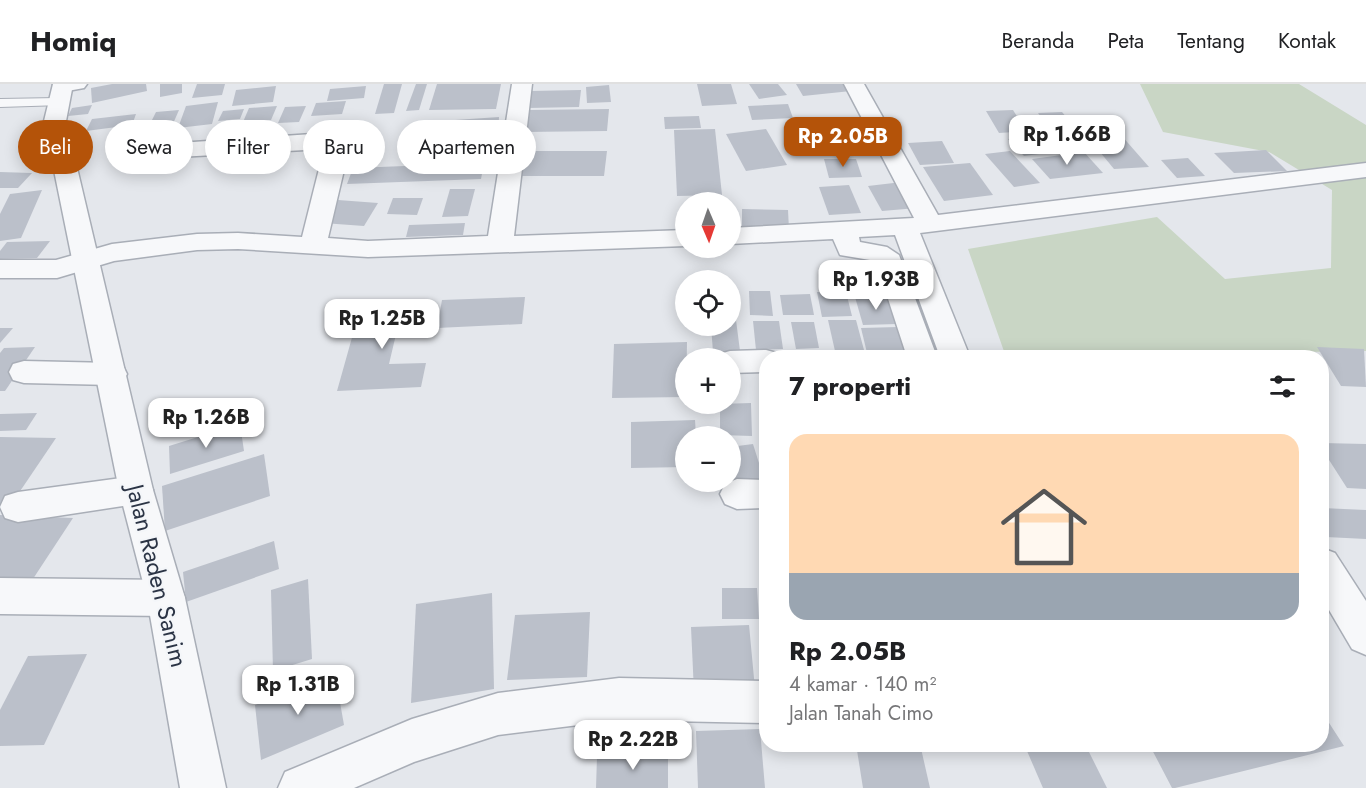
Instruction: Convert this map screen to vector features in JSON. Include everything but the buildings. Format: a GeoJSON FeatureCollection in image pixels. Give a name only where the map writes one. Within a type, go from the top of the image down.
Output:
{"type":"FeatureCollection","features":[{"type":"Feature","properties":{"kind":"street"},"geometry":{"type":"LineString","coordinates":[[500,245],[522,84]]}},
{"type":"Feature","properties":{"kind":"street"},"geometry":{"type":"LineString","coordinates":[[854,84],[918,225],[954,350]]}},
{"type":"Feature","properties":{"kind":"street","name":"Jalan Raden Sanim"},"geometry":{"type":"LineString","coordinates":[[65,89],[55,121],[136,490],[166,598],[203,788]]}},
{"type":"Feature","properties":{"kind":"street"},"geometry":{"type":"LineString","coordinates":[[193,149],[312,141],[328,142],[335,146],[336,153],[313,244]]}},
{"type":"Feature","properties":{"kind":"street"},"geometry":{"type":"LineString","coordinates":[[741,236],[844,232],[918,225],[1366,170]]}},
{"type":"Feature","properties":{"kind":"street"},"geometry":{"type":"LineString","coordinates":[[844,232],[849,249],[868,250],[885,256],[889,261],[920,350]]}},
{"type":"Feature","properties":{"kind":"street"},"geometry":{"type":"LineString","coordinates":[[0,270],[57,269],[150,246],[197,242],[313,244],[368,249],[675,238]]}},
{"type":"Feature","properties":{"kind":"street"},"geometry":{"type":"LineString","coordinates":[[741,362],[759,361]]}},
{"type":"Feature","properties":{"kind":"street"},"geometry":{"type":"LineString","coordinates":[[24,372],[111,374]]}},
{"type":"Feature","properties":{"kind":"street"},"geometry":{"type":"LineString","coordinates":[[18,507],[136,490]]}},
{"type":"Feature","properties":{"kind":"street"},"geometry":{"type":"LineString","coordinates":[[1329,577],[1366,636]]}},
{"type":"Feature","properties":{"kind":"street"},"geometry":{"type":"LineString","coordinates":[[0,596],[166,598]]}},
{"type":"Feature","properties":{"kind":"street"},"geometry":{"type":"LineString","coordinates":[[301,788],[412,741],[498,714],[619,699],[759,702]]}},
{"type":"Feature","properties":{"kind":"lane"},"geometry":{"type":"LineString","coordinates":[[0,103],[65,89]]}},
{"type":"Feature","properties":{"kind":"green space"},"geometry":{"type":"Polygon","coordinates":[[[1140,84],[1299,84],[1366,125],[1366,351],[1004,350],[968,249],[1157,217],[1225,279],[1331,268],[1332,190],[1269,152],[1163,132],[1140,84]]]}}]}
